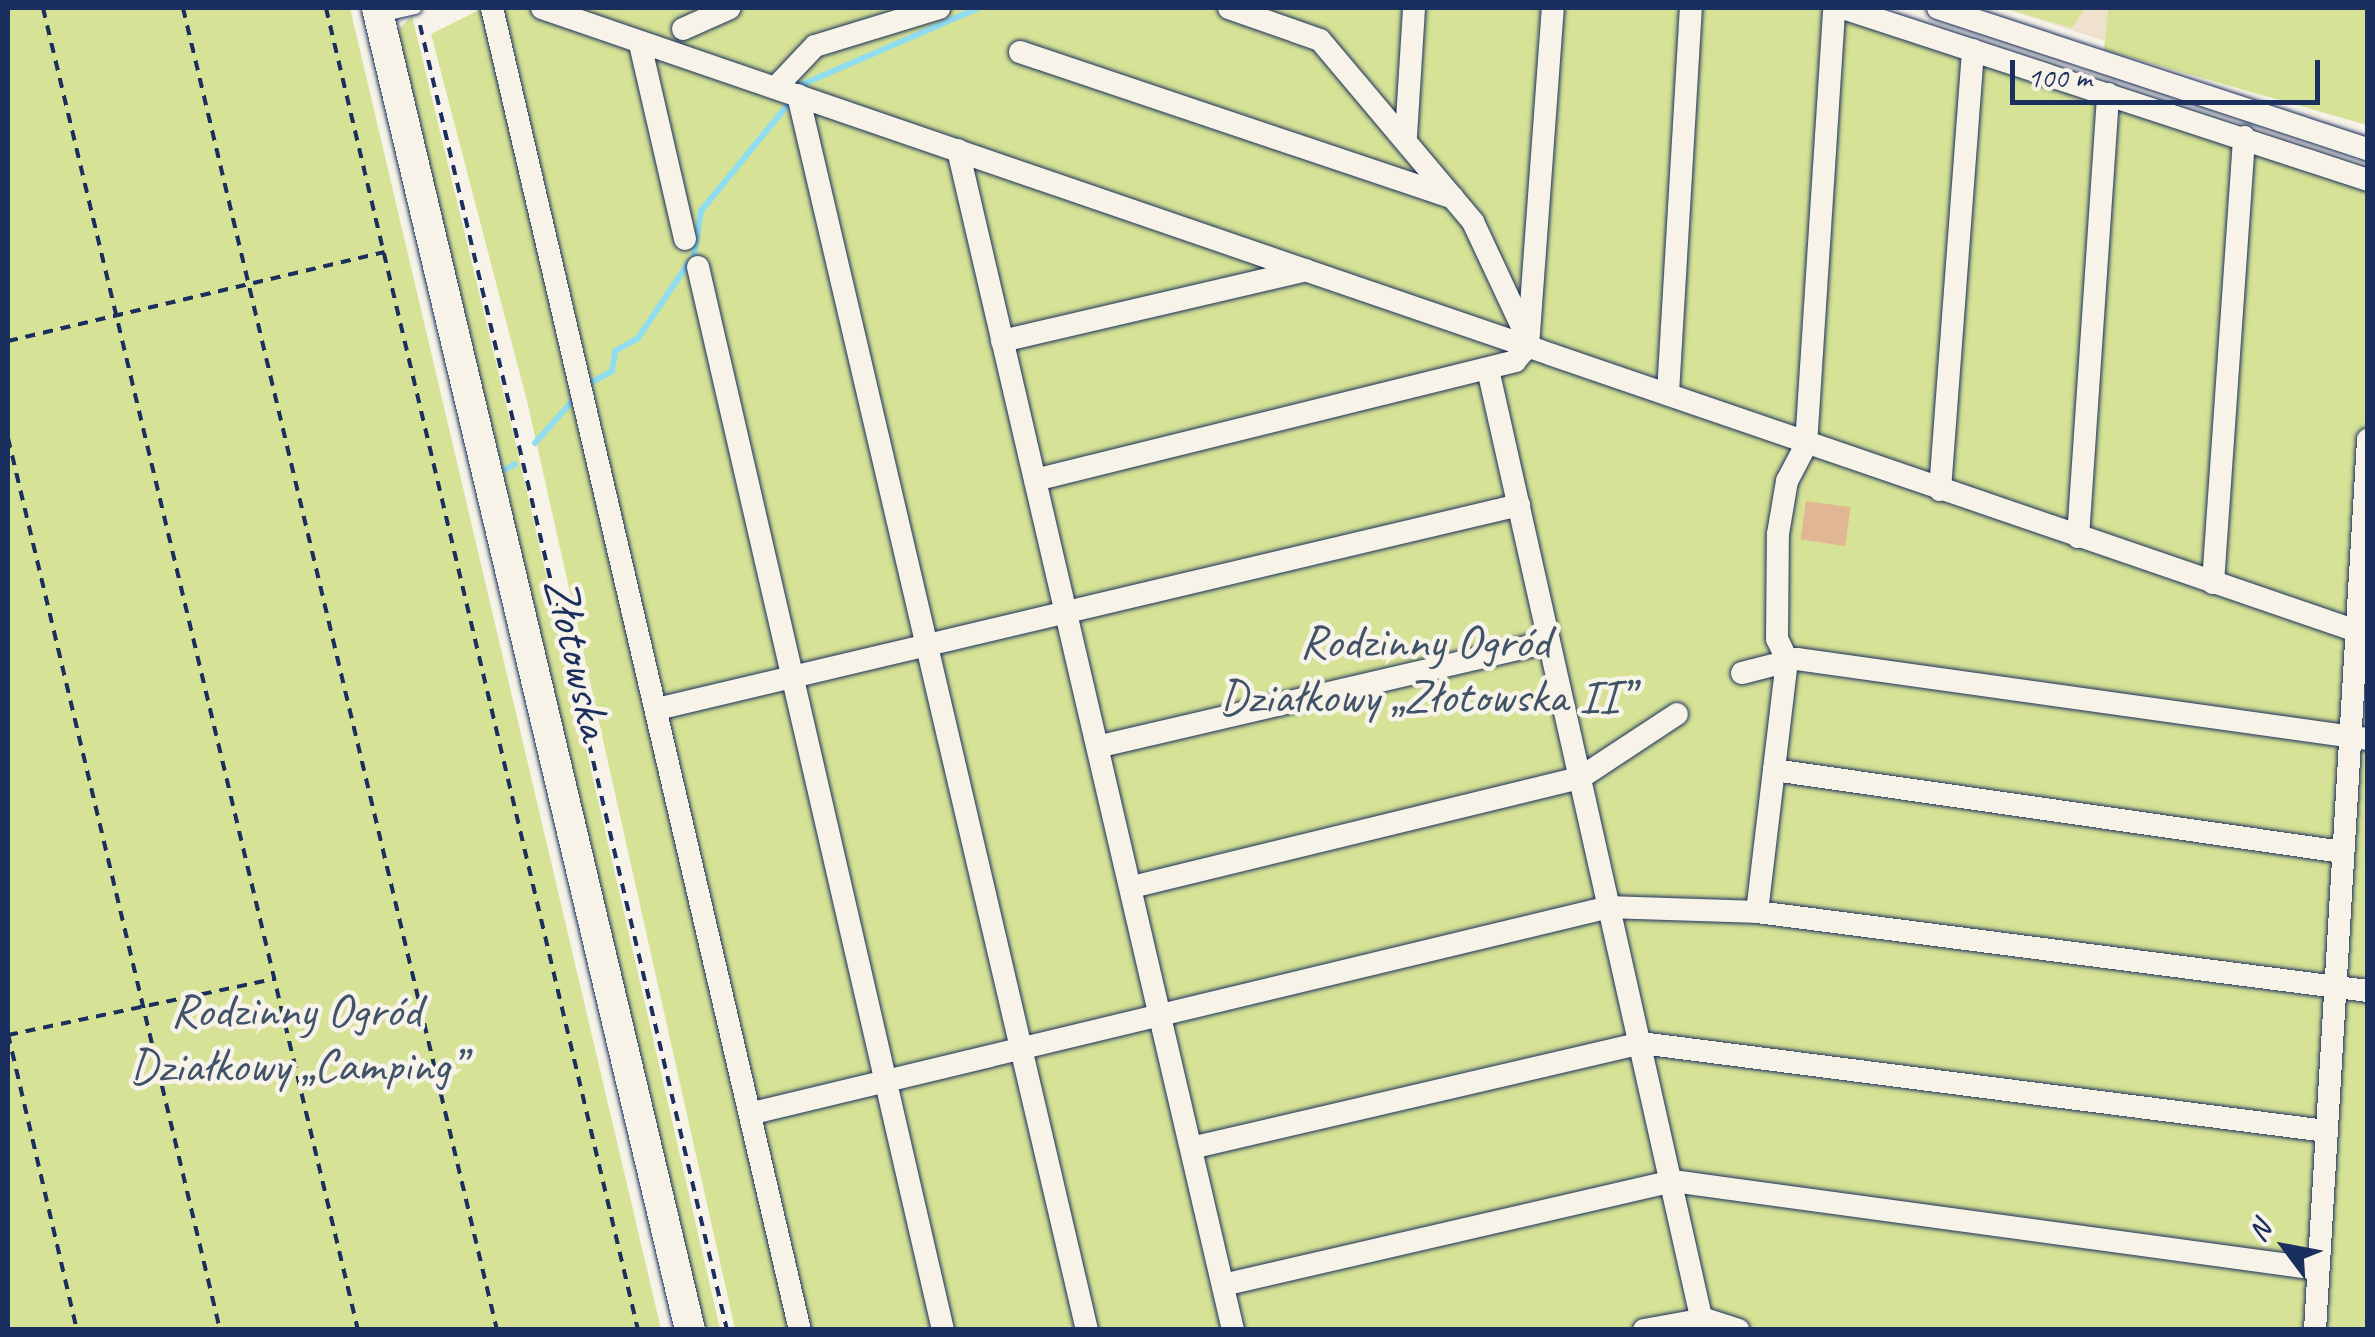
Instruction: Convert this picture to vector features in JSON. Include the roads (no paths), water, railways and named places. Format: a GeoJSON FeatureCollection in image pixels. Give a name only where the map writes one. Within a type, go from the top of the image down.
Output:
{"type":"FeatureCollection","features":[{"type":"Feature","properties":{"kind":"street"},"geometry":{"type":"LineString","coordinates":[[492,8],[753,1113],[800,1330]]}},
{"type":"Feature","properties":{"kind":"street"},"geometry":{"type":"LineString","coordinates":[[542,8],[2356,631]]}},
{"type":"Feature","properties":{"kind":"street"},"geometry":{"type":"LineString","coordinates":[[671,53],[694,8]]}},
{"type":"Feature","properties":{"kind":"street"},"geometry":{"type":"LineString","coordinates":[[684,29],[730,8]]}},
{"type":"Feature","properties":{"kind":"street"},"geometry":{"type":"LineString","coordinates":[[939,8],[815,46],[788,90],[927,646],[1088,1330]]}},
{"type":"Feature","properties":{"kind":"street"},"geometry":{"type":"LineString","coordinates":[[1229,8],[1320,40],[1406,136],[1453,198],[1520,315],[1528,346]]}},
{"type":"Feature","properties":{"kind":"street"},"geometry":{"type":"LineString","coordinates":[[1406,136],[1414,8]]}},
{"type":"Feature","properties":{"kind":"street"},"geometry":{"type":"LineString","coordinates":[[1528,346],[1553,8]]}},
{"type":"Feature","properties":{"kind":"street"},"geometry":{"type":"LineString","coordinates":[[1668,394],[1691,8]]}},
{"type":"Feature","properties":{"kind":"street"},"geometry":{"type":"LineString","coordinates":[[1757,912],[1787,660],[1776,640],[1778,534],[1806,445],[1834,8]]}},
{"type":"Feature","properties":{"kind":"street"},"geometry":{"type":"LineString","coordinates":[[1843,8],[2368,180]]}},
{"type":"Feature","properties":{"kind":"street"},"geometry":{"type":"LineString","coordinates":[[1938,8],[2368,149]]}},
{"type":"Feature","properties":{"kind":"street","name":"Złotowska"},"geometry":{"type":"LineString","coordinates":[[378,12],[690,1330]]}},
{"type":"Feature","properties":{"kind":"street"},"geometry":{"type":"LineString","coordinates":[[640,44],[685,239]]}},
{"type":"Feature","properties":{"kind":"street"},"geometry":{"type":"LineString","coordinates":[[1940,490],[1973,50]]}},
{"type":"Feature","properties":{"kind":"street"},"geometry":{"type":"LineString","coordinates":[[1020,52],[1453,198]]}},
{"type":"Feature","properties":{"kind":"street"},"geometry":{"type":"LineString","coordinates":[[2078,537],[2108,94]]}},
{"type":"Feature","properties":{"kind":"street"},"geometry":{"type":"LineString","coordinates":[[2214,582],[2244,138]]}},
{"type":"Feature","properties":{"kind":"street"},"geometry":{"type":"LineString","coordinates":[[958,150],[1101,746],[1233,1330]]}},
{"type":"Feature","properties":{"kind":"street"},"geometry":{"type":"LineString","coordinates":[[698,266],[790,679],[888,1080],[943,1330]]}},
{"type":"Feature","properties":{"kind":"street"},"geometry":{"type":"LineString","coordinates":[[1002,341],[1306,270]]}},
{"type":"Feature","properties":{"kind":"street"},"geometry":{"type":"LineString","coordinates":[[1035,480],[1488,374],[1528,346]]}},
{"type":"Feature","properties":{"kind":"street"},"geometry":{"type":"LineString","coordinates":[[1488,374],[1705,1324]]}},
{"type":"Feature","properties":{"kind":"street"},"geometry":{"type":"LineString","coordinates":[[2315,1330],[2342,852],[2358,738],[2356,631],[2368,440]]}},
{"type":"Feature","properties":{"kind":"street"},"geometry":{"type":"LineString","coordinates":[[658,709],[1519,505]]}},
{"type":"Feature","properties":{"kind":"street"},"geometry":{"type":"LineString","coordinates":[[1101,746],[1549,642]]}},
{"type":"Feature","properties":{"kind":"street"},"geometry":{"type":"LineString","coordinates":[[1742,673],[1787,660],[2358,738]]}},
{"type":"Feature","properties":{"kind":"street"},"geometry":{"type":"LineString","coordinates":[[1132,888],[1580,778],[1677,714]]}},
{"type":"Feature","properties":{"kind":"street"},"geometry":{"type":"LineString","coordinates":[[1774,770],[2342,852]]}},
{"type":"Feature","properties":{"kind":"street"},"geometry":{"type":"LineString","coordinates":[[753,1113],[1610,906],[1757,912],[2368,991]]}},
{"type":"Feature","properties":{"kind":"street"},"geometry":{"type":"LineString","coordinates":[[1190,1148],[1641,1042],[2326,1131]]}},
{"type":"Feature","properties":{"kind":"street"},"geometry":{"type":"LineString","coordinates":[[1222,1285],[1673,1181],[2318,1269]]}},
{"type":"Feature","properties":{"kind":"street"},"geometry":{"type":"LineString","coordinates":[[1644,1330],[1705,1324],[1738,1330]]}},
{"type":"Feature","properties":{"kind":"lane"},"geometry":{"type":"LineString","coordinates":[[378,12],[416,11]]}},
{"type":"Feature","properties":{"kind":"waterway"},"geometry":{"type":"LineString","coordinates":[[948,21],[979,8]]}},
{"type":"Feature","properties":{"kind":"waterway"},"geometry":{"type":"LineString","coordinates":[[801,85],[944,23]]}},
{"type":"Feature","properties":{"kind":"waterway"},"geometry":{"type":"LineString","coordinates":[[694,255],[701,211],[789,103]]}},
{"type":"Feature","properties":{"kind":"waterway"},"geometry":{"type":"LineString","coordinates":[[588,384],[612,371],[615,351],[638,338],[688,264]]}},
{"type":"Feature","properties":{"kind":"waterway"},"geometry":{"type":"LineString","coordinates":[[535,443],[574,399]]}},
{"type":"Feature","properties":{"kind":"waterway"},"geometry":{"type":"LineString","coordinates":[[506,469],[515,464]]}},
{"type":"Feature","properties":{"kind":"park label","name":"Rodzinny Ogród Działkowy „Złotowska II”"},"geometry":{"type":"Point","coordinates":[1425,668]}},
{"type":"Feature","properties":{"kind":"park label","name":"Rodzinny Ogród Działkowy „Camping”"},"geometry":{"type":"Point","coordinates":[296,1038]}}]}
